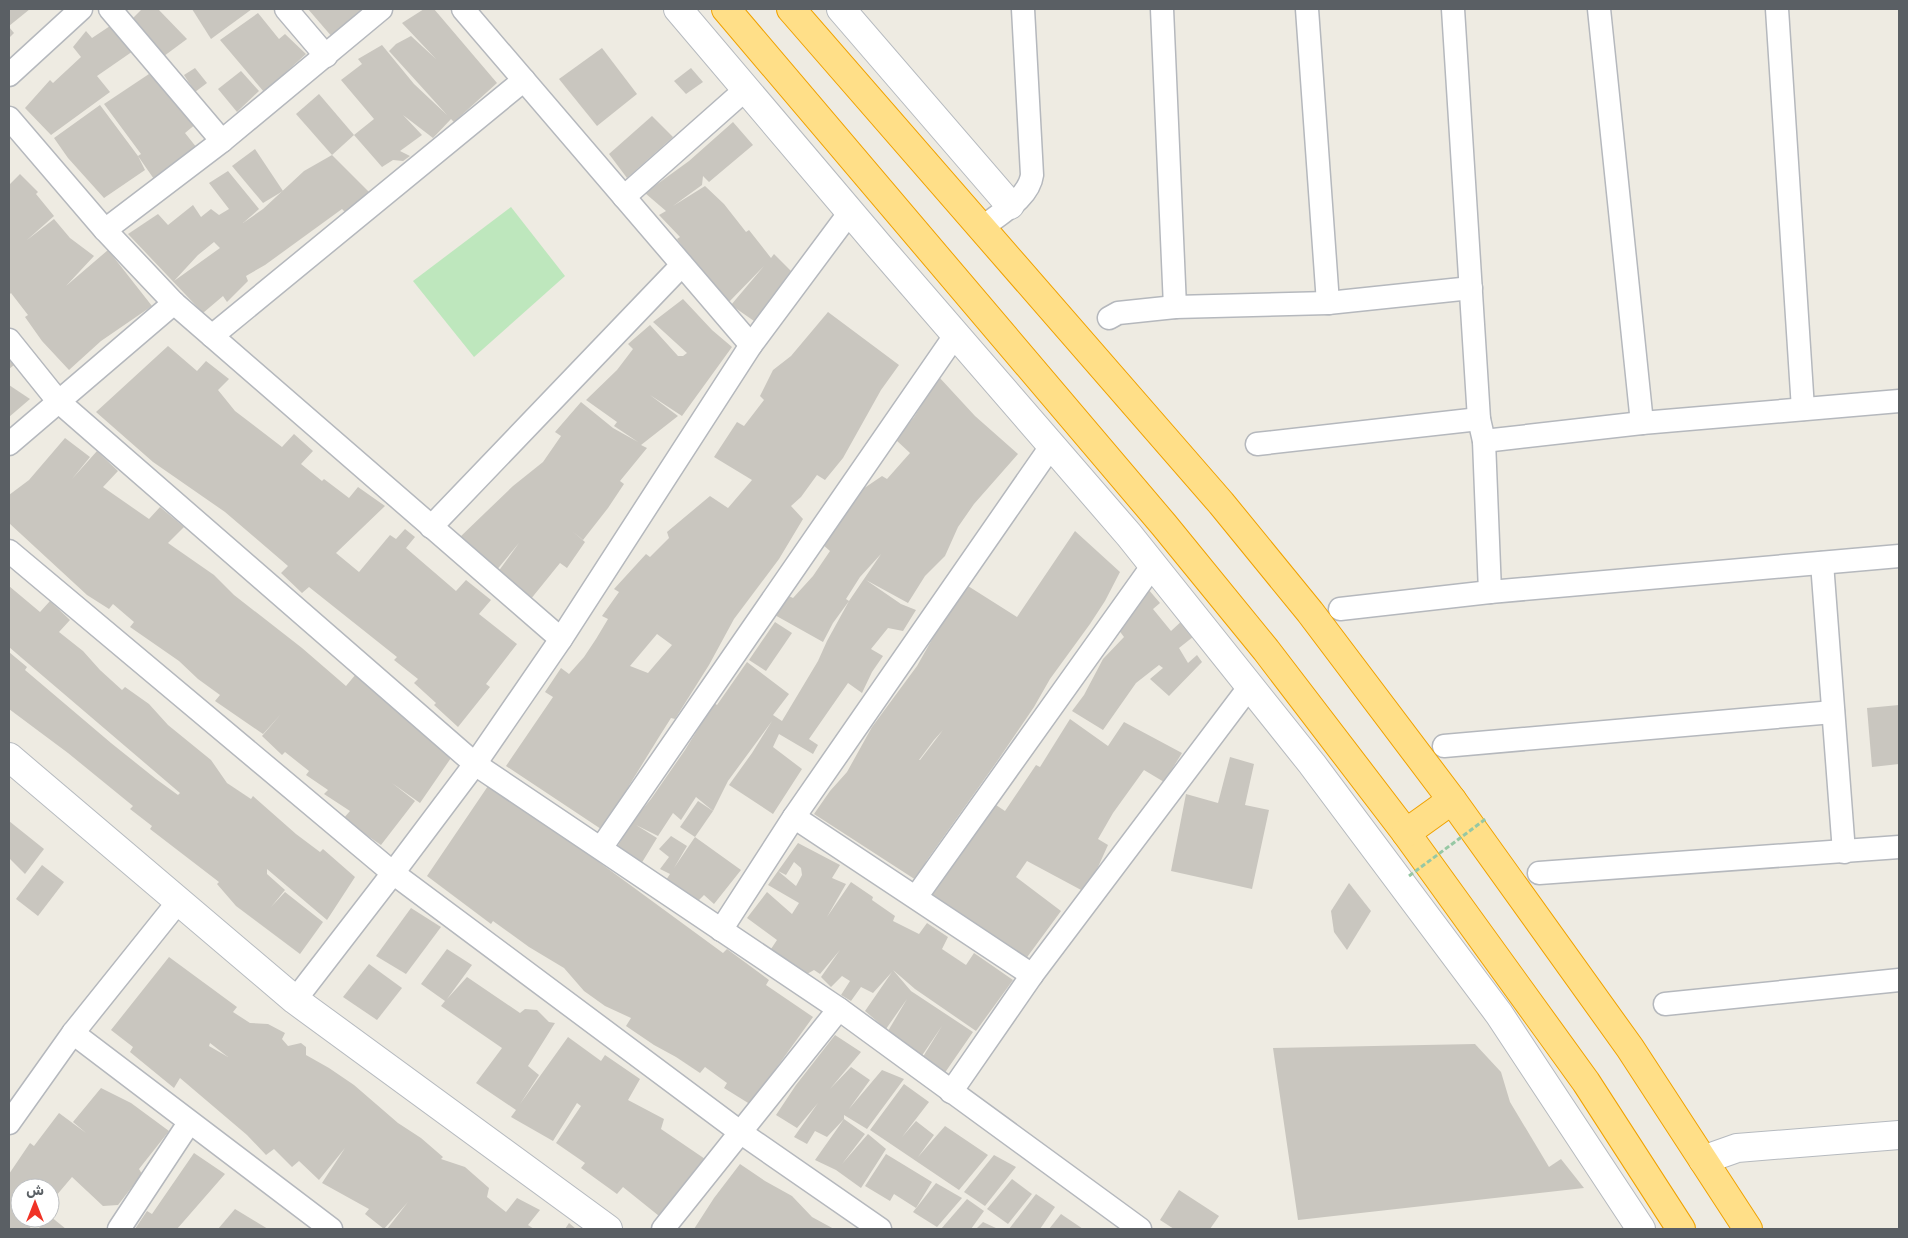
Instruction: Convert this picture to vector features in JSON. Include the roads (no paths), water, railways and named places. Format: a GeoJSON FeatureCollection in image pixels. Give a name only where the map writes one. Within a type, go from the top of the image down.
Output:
{"type":"FeatureCollection","features":[{"type":"Feature","properties":{"kind":"highway"},"geometry":{"type":"LineString","coordinates":[[726,9],[1164,525],[1266,650],[1406,833],[1586,1082],[1681,1229]]}},
{"type":"Feature","properties":{"kind":"highway"},"geometry":{"type":"LineString","coordinates":[[792,9],[1227,510],[1310,612],[1452,800],[1630,1048],[1748,1229]]}},
{"type":"Feature","properties":{"kind":"highway"},"geometry":{"type":"LineString","coordinates":[[1406,833],[1452,800]]}},
{"type":"Feature","properties":{"kind":"main road"},"geometry":{"type":"LineString","coordinates":[[678,9],[1153,565],[1318,772],[1499,1014],[1640,1229]]}},
{"type":"Feature","properties":{"kind":"main road"},"geometry":{"type":"LineString","coordinates":[[841,9],[1010,205]]}},
{"type":"Feature","properties":{"kind":"main road"},"geometry":{"type":"LineString","coordinates":[[9,757],[295,1000],[608,1229]]}},
{"type":"Feature","properties":{"kind":"main road"},"geometry":{"type":"LineString","coordinates":[[1703,1160],[1737,1148],[1899,1135]]}},
{"type":"Feature","properties":{"kind":"street"},"geometry":{"type":"LineString","coordinates":[[9,75],[80,9]]}},
{"type":"Feature","properties":{"kind":"street"},"geometry":{"type":"LineString","coordinates":[[110,9],[222,141]]}},
{"type":"Feature","properties":{"kind":"street"},"geometry":{"type":"LineString","coordinates":[[286,9],[326,56]]}},
{"type":"Feature","properties":{"kind":"street"},"geometry":{"type":"LineString","coordinates":[[106,230],[222,141],[381,9]]}},
{"type":"Feature","properties":{"kind":"street"},"geometry":{"type":"LineString","coordinates":[[463,9],[750,345]]}},
{"type":"Feature","properties":{"kind":"street"},"geometry":{"type":"LineString","coordinates":[[982,228],[1024,195],[1032,175],[1023,9]]}},
{"type":"Feature","properties":{"kind":"street"},"geometry":{"type":"LineString","coordinates":[[1162,9],[1175,307]]}},
{"type":"Feature","properties":{"kind":"street"},"geometry":{"type":"LineString","coordinates":[[1307,9],[1328,303]]}},
{"type":"Feature","properties":{"kind":"street"},"geometry":{"type":"LineString","coordinates":[[1453,9],[1482,430],[1490,592]]}},
{"type":"Feature","properties":{"kind":"street"},"geometry":{"type":"LineString","coordinates":[[1599,9],[1642,423]]}},
{"type":"Feature","properties":{"kind":"street"},"geometry":{"type":"LineString","coordinates":[[1777,9],[1803,409]]}},
{"type":"Feature","properties":{"kind":"street"},"geometry":{"type":"LineString","coordinates":[[212,336],[524,80]]}},
{"type":"Feature","properties":{"kind":"street"},"geometry":{"type":"LineString","coordinates":[[624,197],[746,89]]}},
{"type":"Feature","properties":{"kind":"street"},"geometry":{"type":"LineString","coordinates":[[9,118],[106,230],[174,303],[560,639]]}},
{"type":"Feature","properties":{"kind":"street"},"geometry":{"type":"LineString","coordinates":[[295,1000],[475,764],[560,639],[750,345],[850,212]]}},
{"type":"Feature","properties":{"kind":"street"},"geometry":{"type":"LineString","coordinates":[[431,526],[682,264]]}},
{"type":"Feature","properties":{"kind":"street"},"geometry":{"type":"LineString","coordinates":[[1109,318],[1118,313],[1175,307],[1328,303],[1471,288]]}},
{"type":"Feature","properties":{"kind":"street"},"geometry":{"type":"LineString","coordinates":[[9,444],[174,303]]}},
{"type":"Feature","properties":{"kind":"street"},"geometry":{"type":"LineString","coordinates":[[600,848],[956,334]]}},
{"type":"Feature","properties":{"kind":"street"},"geometry":{"type":"LineString","coordinates":[[9,340],[58,401],[475,764],[838,1009],[1140,1229]]}},
{"type":"Feature","properties":{"kind":"street"},"geometry":{"type":"LineString","coordinates":[[1257,444],[1482,430],[1642,423],[1899,401]]}},
{"type":"Feature","properties":{"kind":"street"},"geometry":{"type":"LineString","coordinates":[[722,930],[794,816],[1052,445]]}},
{"type":"Feature","properties":{"kind":"street"},"geometry":{"type":"LineString","coordinates":[[9,551],[393,873],[740,1132],[880,1229]]}},
{"type":"Feature","properties":{"kind":"street"},"geometry":{"type":"LineString","coordinates":[[1340,609],[1490,592],[1899,556]]}},
{"type":"Feature","properties":{"kind":"street"},"geometry":{"type":"LineString","coordinates":[[1822,563],[1844,852]]}},
{"type":"Feature","properties":{"kind":"street"},"geometry":{"type":"LineString","coordinates":[[916,897],[1153,565]]}},
{"type":"Feature","properties":{"kind":"street"},"geometry":{"type":"LineString","coordinates":[[951,1092],[1032,975],[1250,686]]}},
{"type":"Feature","properties":{"kind":"street"},"geometry":{"type":"LineString","coordinates":[[1444,746],[1833,712]]}},
{"type":"Feature","properties":{"kind":"street"},"geometry":{"type":"LineString","coordinates":[[794,816],[1032,975]]}},
{"type":"Feature","properties":{"kind":"street"},"geometry":{"type":"LineString","coordinates":[[1539,873],[1899,847]]}},
{"type":"Feature","properties":{"kind":"street"},"geometry":{"type":"LineString","coordinates":[[9,1122],[73,1033],[178,902]]}},
{"type":"Feature","properties":{"kind":"street"},"geometry":{"type":"LineString","coordinates":[[1665,1004],[1899,980]]}},
{"type":"Feature","properties":{"kind":"street"},"geometry":{"type":"LineString","coordinates":[[663,1229],[838,1009]]}},
{"type":"Feature","properties":{"kind":"street"},"geometry":{"type":"LineString","coordinates":[[73,1033],[331,1229]]}},
{"type":"Feature","properties":{"kind":"street"},"geometry":{"type":"LineString","coordinates":[[120,1229],[189,1123]]}}]}
